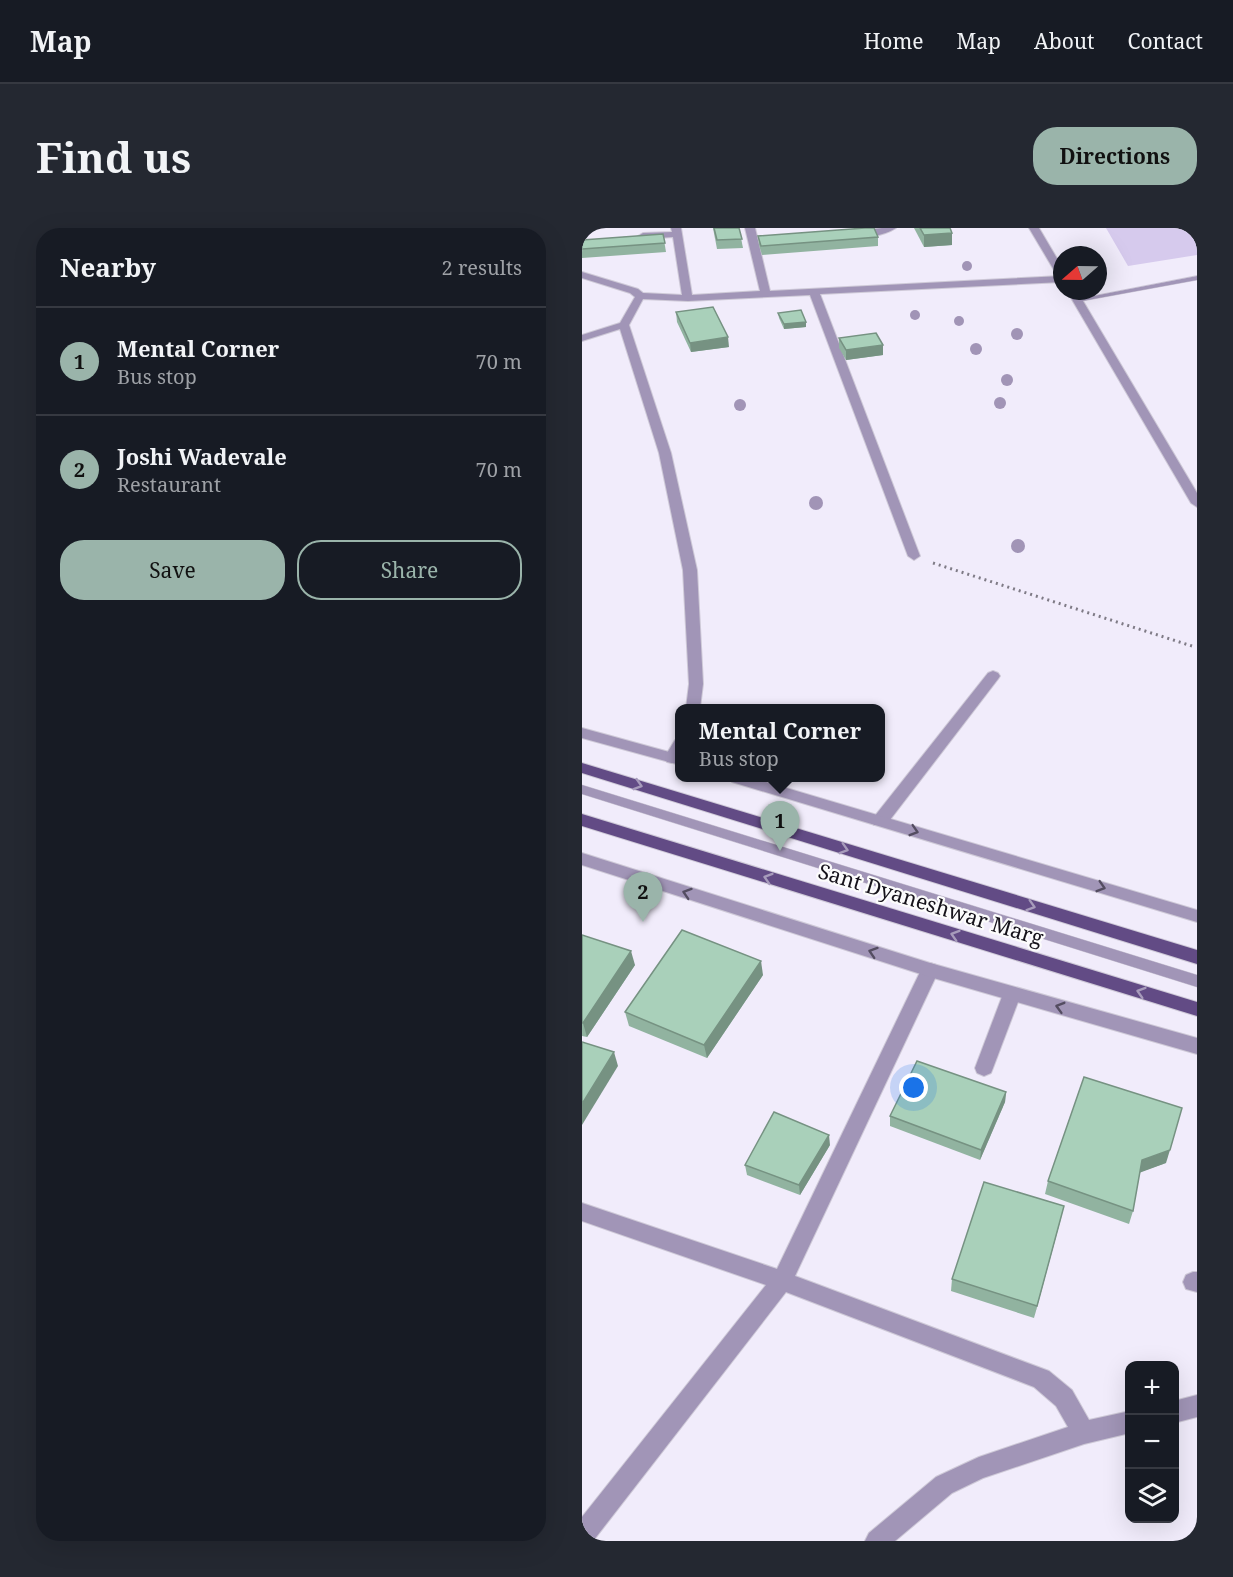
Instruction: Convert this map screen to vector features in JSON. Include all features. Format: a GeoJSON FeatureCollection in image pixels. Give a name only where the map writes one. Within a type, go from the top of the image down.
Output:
{"type":"FeatureCollection","features":[{"type":"Feature","properties":{"kind":"main road","name":"Sant Dyaneshwar Marg"},"geometry":{"type":"LineString","coordinates":[[582,768],[1197,957]]}},
{"type":"Feature","properties":{"kind":"main road","name":"Sant Dyaneshwar Marg"},"geometry":{"type":"LineString","coordinates":[[582,820],[1197,1009]]}},
{"type":"Feature","properties":{"kind":"street"},"geometry":{"type":"LineString","coordinates":[[750,228],[766,294]]}},
{"type":"Feature","properties":{"kind":"street"},"geometry":{"type":"LineString","coordinates":[[843,235],[877,233],[891,228]]}},
{"type":"Feature","properties":{"kind":"street"},"geometry":{"type":"LineString","coordinates":[[1034,228],[1053,261]]}},
{"type":"Feature","properties":{"kind":"street"},"geometry":{"type":"LineString","coordinates":[[629,237],[677,231],[688,298]]}},
{"type":"Feature","properties":{"kind":"street"},"geometry":{"type":"LineString","coordinates":[[753,241],[765,240]]}},
{"type":"Feature","properties":{"kind":"street"},"geometry":{"type":"LineString","coordinates":[[582,275],[634,291],[640,296],[688,298],[1053,278]]}},
{"type":"Feature","properties":{"kind":"street"},"geometry":{"type":"LineString","coordinates":[[814,291],[914,556]]}},
{"type":"Feature","properties":{"kind":"street"},"geometry":{"type":"LineString","coordinates":[[582,338],[624,325],[640,296]]}},
{"type":"Feature","properties":{"kind":"street"},"geometry":{"type":"LineString","coordinates":[[1076,300],[1197,503]]}},
{"type":"Feature","properties":{"kind":"street"},"geometry":{"type":"LineString","coordinates":[[624,325],[665,453],[690,570],[696,684],[694,704]]}},
{"type":"Feature","properties":{"kind":"street"},"geometry":{"type":"LineString","coordinates":[[880,820],[993,675]]}},
{"type":"Feature","properties":{"kind":"street"},"geometry":{"type":"LineString","coordinates":[[582,734],[675,754]]}},
{"type":"Feature","properties":{"kind":"street"},"geometry":{"type":"LineString","coordinates":[[754,782],[1197,916]]}},
{"type":"Feature","properties":{"kind":"street"},"geometry":{"type":"LineString","coordinates":[[582,859],[930,970],[1197,1046]]}},
{"type":"Feature","properties":{"kind":"street"},"geometry":{"type":"LineString","coordinates":[[582,1536],[782,1281],[930,970]]}},
{"type":"Feature","properties":{"kind":"street"},"geometry":{"type":"LineString","coordinates":[[984,1068],[1012,994]]}},
{"type":"Feature","properties":{"kind":"street"},"geometry":{"type":"LineString","coordinates":[[582,1212],[782,1281],[1041,1379],[1064,1398],[1084,1433]]}},
{"type":"Feature","properties":{"kind":"street"},"geometry":{"type":"LineString","coordinates":[[1179,1411],[1197,1407]]}},
{"type":"Feature","properties":{"kind":"street"},"geometry":{"type":"LineString","coordinates":[[877,1541],[944,1485],[979,1468],[1084,1433],[1125,1423]]}},
{"type":"Feature","properties":{"kind":"lane"},"geometry":{"type":"LineString","coordinates":[[1107,291],[1197,278]]}},
{"type":"Feature","properties":{"kind":"lane"},"geometry":{"type":"LineString","coordinates":[[582,789],[1197,981]]}},
{"type":"Feature","properties":{"kind":"path"},"geometry":{"type":"LineString","coordinates":[[914,556],[1008,589],[1195,647]]}},
{"type":"Feature","properties":{"kind":"shaded area"},"geometry":{"type":"Polygon","coordinates":[[[1106,228],[1197,228],[1197,255],[1128,266],[1106,228]]]}},
{"type":"Feature","properties":{"kind":"building"},"geometry":{"type":"Polygon","coordinates":[[[714,228],[739,228],[742,239],[717,240],[714,228]]]}},
{"type":"Feature","properties":{"kind":"building"},"geometry":{"type":"Polygon","coordinates":[[[874,228],[878,237],[761,246],[758,236],[874,228]]]}},
{"type":"Feature","properties":{"kind":"building"},"geometry":{"type":"Polygon","coordinates":[[[920,228],[950,228],[952,233],[924,235],[920,228]]]}},
{"type":"Feature","properties":{"kind":"building"},"geometry":{"type":"Polygon","coordinates":[[[663,234],[665,243],[582,249],[582,240],[663,234]]]}},
{"type":"Feature","properties":{"kind":"building"},"geometry":{"type":"Polygon","coordinates":[[[713,307],[728,337],[690,343],[676,312],[713,307]]]}},
{"type":"Feature","properties":{"kind":"building"},"geometry":{"type":"Polygon","coordinates":[[[801,310],[806,322],[784,324],[778,313],[801,310]]]}},
{"type":"Feature","properties":{"kind":"building"},"geometry":{"type":"Polygon","coordinates":[[[876,333],[883,345],[846,350],[839,338],[876,333]]]}},
{"type":"Feature","properties":{"kind":"building"},"geometry":{"type":"Polygon","coordinates":[[[682,930],[761,961],[704,1045],[625,1012],[682,930]]]}},
{"type":"Feature","properties":{"kind":"building"},"geometry":{"type":"Polygon","coordinates":[[[582,935],[631,951],[583,1023],[582,1023],[582,935]]]}},
{"type":"Feature","properties":{"kind":"building"},"geometry":{"type":"Polygon","coordinates":[[[582,1042],[614,1052],[582,1104],[582,1042]]]}},
{"type":"Feature","properties":{"kind":"building"},"geometry":{"type":"Polygon","coordinates":[[[917,1061],[1006,1092],[981,1150],[890,1116],[917,1061]]]}},
{"type":"Feature","properties":{"kind":"building"},"geometry":{"type":"Polygon","coordinates":[[[1084,1077],[1182,1108],[1170,1150],[1142,1160],[1133,1211],[1048,1181],[1084,1077]]]}},
{"type":"Feature","properties":{"kind":"building"},"geometry":{"type":"Polygon","coordinates":[[[774,1112],[829,1135],[799,1185],[745,1165],[774,1112]]]}},
{"type":"Feature","properties":{"kind":"building"},"geometry":{"type":"Polygon","coordinates":[[[984,1182],[1064,1206],[1037,1306],[952,1279],[984,1182]]]}},
{"type":"Feature","properties":{"kind":"place","name":"Mental Corner"},"geometry":{"type":"Point","coordinates":[780,851]}},
{"type":"Feature","properties":{"kind":"place","name":"Joshi Wadevale"},"geometry":{"type":"Point","coordinates":[643,922]}}]}
